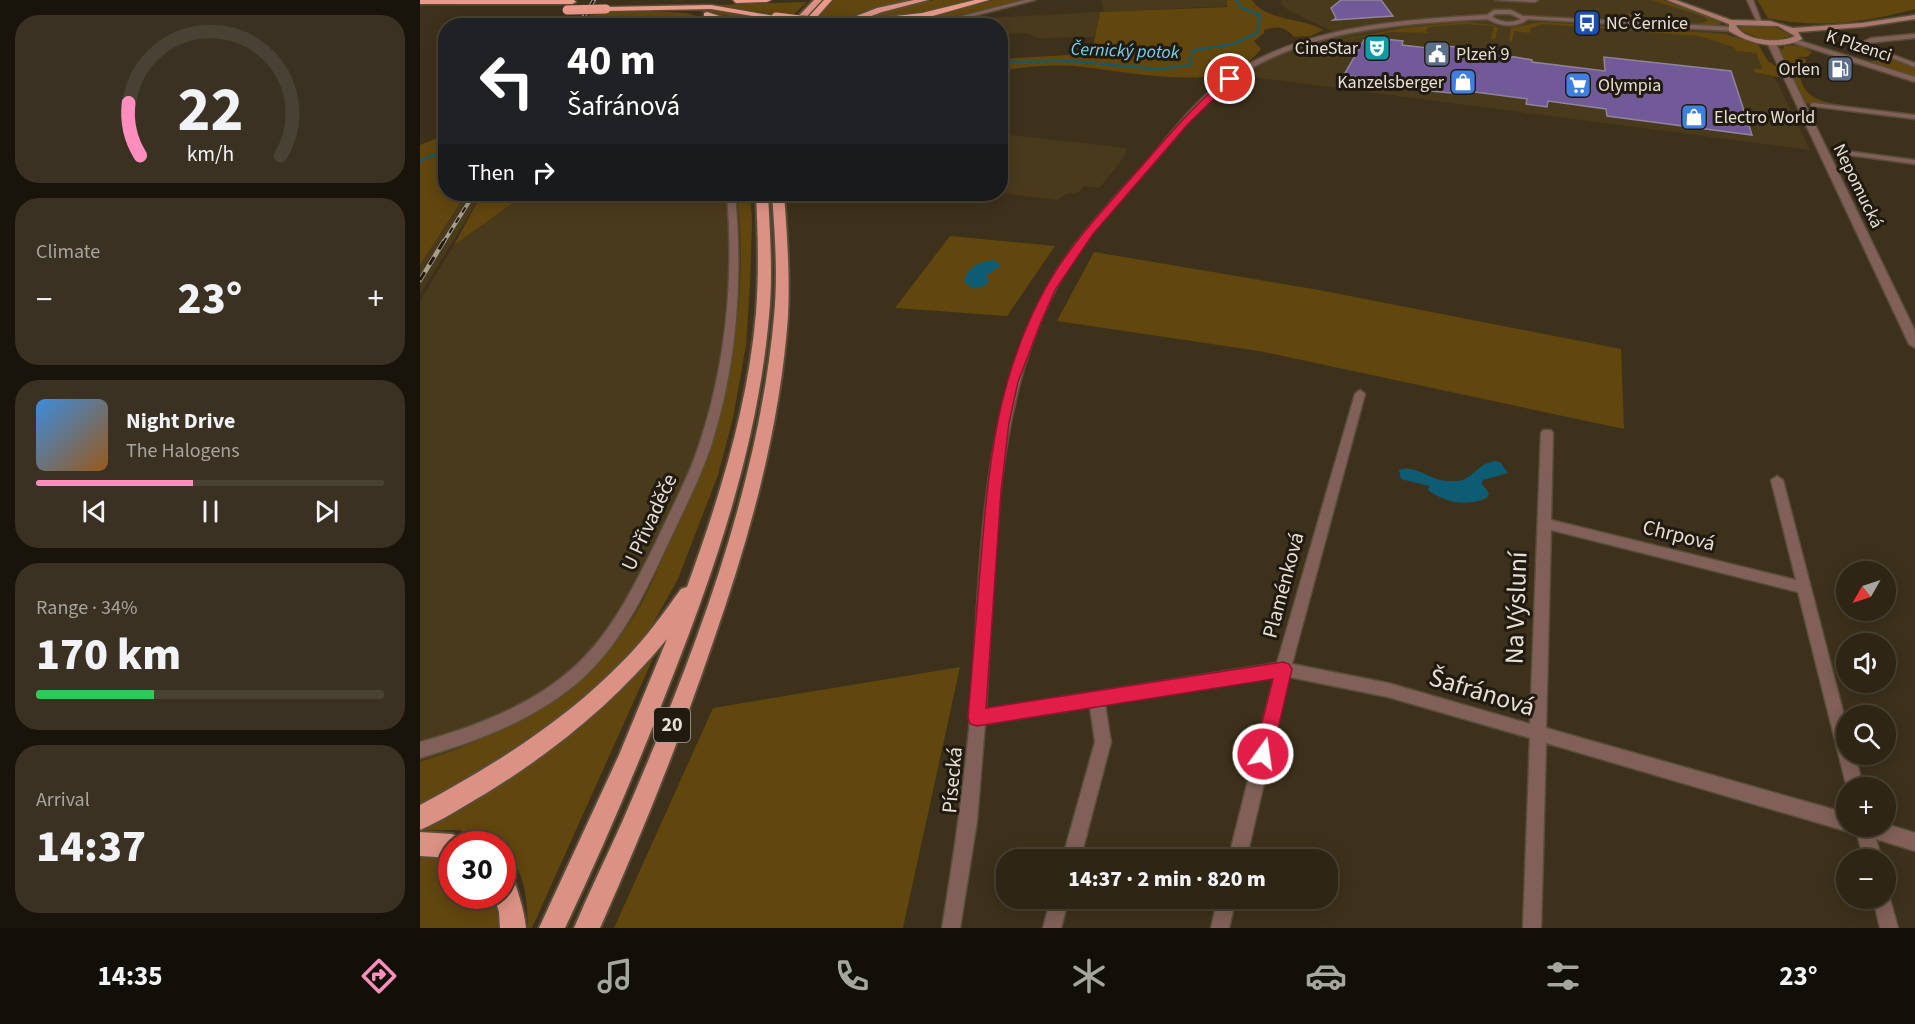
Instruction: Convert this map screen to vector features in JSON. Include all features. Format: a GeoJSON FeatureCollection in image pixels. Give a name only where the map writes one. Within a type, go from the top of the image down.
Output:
{"type":"FeatureCollection","features":[{"type":"Feature","properties":{"kind":"highway"},"geometry":{"type":"LineString","coordinates":[[420,5],[502,0]]}},
{"type":"Feature","properties":{"kind":"highway"},"geometry":{"type":"LineString","coordinates":[[608,5],[663,0]]}},
{"type":"Feature","properties":{"kind":"highway"},"geometry":{"type":"LineString","coordinates":[[420,5],[569,6],[767,0]]}},
{"type":"Feature","properties":{"kind":"highway"},"geometry":{"type":"LineString","coordinates":[[801,18],[818,0]]}},
{"type":"Feature","properties":{"kind":"highway"},"geometry":{"type":"LineString","coordinates":[[811,18],[828,0]]}},
{"type":"Feature","properties":{"kind":"highway"},"geometry":{"type":"LineString","coordinates":[[858,18],[880,10],[924,0]]}},
{"type":"Feature","properties":{"kind":"highway"},"geometry":{"type":"LineString","coordinates":[[905,18],[986,0]]}},
{"type":"Feature","properties":{"kind":"highway"},"geometry":{"type":"LineString","coordinates":[[608,5],[718,7],[784,18]]}},
{"type":"Feature","properties":{"kind":"highway"},"geometry":{"type":"LineString","coordinates":[[608,5],[686,12],[720,18]]}},
{"type":"Feature","properties":{"kind":"highway","name":"20"},"geometry":{"type":"LineString","coordinates":[[552,928],[617,788],[659,687],[705,566],[734,477],[759,353],[766,277],[762,201]]}},
{"type":"Feature","properties":{"kind":"highway","name":"20"},"geometry":{"type":"LineString","coordinates":[[587,928],[685,694],[727,571],[755,474],[770,409],[783,310],[783,245],[779,201]]}},
{"type":"Feature","properties":{"kind":"highway"},"geometry":{"type":"LineString","coordinates":[[420,818],[522,758],[576,720],[601,697],[664,628],[705,566]]}},
{"type":"Feature","properties":{"kind":"highway"},"geometry":{"type":"LineString","coordinates":[[420,844],[438,845]]}},
{"type":"Feature","properties":{"kind":"highway"},"geometry":{"type":"LineString","coordinates":[[511,909],[513,928]]}},
{"type":"Feature","properties":{"kind":"main road"},"geometry":{"type":"LineString","coordinates":[[1670,0],[1734,26],[1742,36],[1771,42],[1794,40],[1797,39],[1798,34],[1760,22],[1734,26]]}},
{"type":"Feature","properties":{"kind":"main road"},"geometry":{"type":"LineString","coordinates":[[1791,30],[1862,25],[1915,17]]}},
{"type":"Feature","properties":{"kind":"street"},"geometry":{"type":"LineString","coordinates":[[959,18],[1032,0]]}},
{"type":"Feature","properties":{"kind":"street"},"geometry":{"type":"LineString","coordinates":[[1498,0],[1535,0]]}},
{"type":"Feature","properties":{"kind":"street"},"geometry":{"type":"LineString","coordinates":[[1750,0],[1760,22]]}},
{"type":"Feature","properties":{"kind":"street"},"geometry":{"type":"LineString","coordinates":[[1504,1],[1505,12]]}},
{"type":"Feature","properties":{"kind":"street"},"geometry":{"type":"LineString","coordinates":[[1524,17],[1524,21],[1512,24],[1488,17],[1490,13],[1505,12],[1524,17],[1734,26]]}},
{"type":"Feature","properties":{"kind":"street","name":"Písecká"},"geometry":{"type":"LineString","coordinates":[[951,928],[968,819],[994,491],[1002,423],[1012,382],[1050,290],[1089,232],[1212,94],[1230,79],[1253,66],[1295,48],[1347,33],[1423,21],[1488,17]]}},
{"type":"Feature","properties":{"kind":"street"},"geometry":{"type":"LineString","coordinates":[[1915,36],[1871,40],[1864,43],[1870,48],[1915,65]]}},
{"type":"Feature","properties":{"kind":"street","name":"K Plzenci"},"geometry":{"type":"LineString","coordinates":[[1794,40],[1915,80]]}},
{"type":"Feature","properties":{"kind":"street","name":"Nepomucká"},"geometry":{"type":"LineString","coordinates":[[1771,42],[1915,344]]}},
{"type":"Feature","properties":{"kind":"street"},"geometry":{"type":"LineString","coordinates":[[1904,61],[1915,59]]}},
{"type":"Feature","properties":{"kind":"street"},"geometry":{"type":"LineString","coordinates":[[1812,105],[1915,117]]}},
{"type":"Feature","properties":{"kind":"street"},"geometry":{"type":"LineString","coordinates":[[1841,152],[1915,162]]}},
{"type":"Feature","properties":{"kind":"street","name":"U Přivaděče"},"geometry":{"type":"LineString","coordinates":[[420,750],[448,743],[488,728],[549,693],[577,674],[618,628],[677,510],[705,445],[725,353],[734,273],[735,225],[732,201]]}},
{"type":"Feature","properties":{"kind":"street","name":"Plaménková"},"geometry":{"type":"LineString","coordinates":[[1240,849],[1283,669],[1360,394]]}},
{"type":"Feature","properties":{"kind":"street","name":"Na Výsluní"},"geometry":{"type":"LineString","coordinates":[[1532,928],[1547,433]]}},
{"type":"Feature","properties":{"kind":"street"},"geometry":{"type":"LineString","coordinates":[[1778,480],[1852,777]]}},
{"type":"Feature","properties":{"kind":"street","name":"Chrpová"},"geometry":{"type":"LineString","coordinates":[[1544,524],[1805,588]]}},
{"type":"Feature","properties":{"kind":"street","name":"Šafránová"},"geometry":{"type":"LineString","coordinates":[[977,718],[1283,669],[1388,690],[1836,819]]}},
{"type":"Feature","properties":{"kind":"street"},"geometry":{"type":"LineString","coordinates":[[1074,849],[1103,742],[1097,699]]}},
{"type":"Feature","properties":{"kind":"street"},"geometry":{"type":"LineString","coordinates":[[1896,836],[1915,842]]}},
{"type":"Feature","properties":{"kind":"street"},"geometry":{"type":"LineString","coordinates":[[1052,928],[1057,909]]}},
{"type":"Feature","properties":{"kind":"street"},"geometry":{"type":"LineString","coordinates":[[1220,928],[1224,909]]}},
{"type":"Feature","properties":{"kind":"street"},"geometry":{"type":"LineString","coordinates":[[1885,909],[1889,928]]}},
{"type":"Feature","properties":{"kind":"shaded area"},"geometry":{"type":"Polygon","coordinates":[[[832,0],[914,0],[846,18],[814,18],[832,0]]]}},
{"type":"Feature","properties":{"kind":"shaded area"},"geometry":{"type":"Polygon","coordinates":[[[934,0],[979,0],[925,14],[860,18],[881,11],[934,0]]]}},
{"type":"Feature","properties":{"kind":"shaded area"},"geometry":{"type":"Polygon","coordinates":[[[994,0],[1022,0],[947,18],[922,18],[994,0]]]}},
{"type":"Feature","properties":{"kind":"shaded area"},"geometry":{"type":"Polygon","coordinates":[[[1101,0],[1227,0],[1228,6],[1104,12],[1101,0]]]}},
{"type":"Feature","properties":{"kind":"shaded area"},"geometry":{"type":"Polygon","coordinates":[[[1227,0],[1252,0],[1266,12],[1323,30],[1311,36],[1294,37],[1280,28],[1264,30],[1264,33],[1254,41],[1261,49],[1252,59],[1234,70],[1215,76],[1166,77],[1062,66],[1008,70],[1008,59],[1084,54],[1093,46],[1100,12],[1227,7],[1227,0]]]}},
{"type":"Feature","properties":{"kind":"shaded area"},"geometry":{"type":"Polygon","coordinates":[[[1281,0],[1654,0],[1717,20],[1737,44],[1763,53],[1810,150],[1237,75],[1280,53],[1338,34],[1289,11],[1280,3],[1281,0]]]}},
{"type":"Feature","properties":{"kind":"shaded area"},"geometry":{"type":"Polygon","coordinates":[[[1652,0],[1663,0],[1722,22],[1718,26],[1639,21],[1625,18],[1624,14],[1632,13],[1636,18],[1694,24],[1708,21],[1705,17],[1652,0]]]}},
{"type":"Feature","properties":{"kind":"shaded area"},"geometry":{"type":"Polygon","coordinates":[[[1757,0],[1915,0],[1915,9],[1861,20],[1804,23],[1768,18],[1757,0]]]}},
{"type":"Feature","properties":{"kind":"shaded area"},"geometry":{"type":"Polygon","coordinates":[[[807,2],[791,17],[730,7],[688,6],[807,2]]]}},
{"type":"Feature","properties":{"kind":"shaded area"},"geometry":{"type":"Polygon","coordinates":[[[680,8],[737,12],[767,18],[728,16],[680,8]]]}},
{"type":"Feature","properties":{"kind":"shaded area"},"geometry":{"type":"Polygon","coordinates":[[[632,10],[686,13],[704,18],[588,18],[590,15],[594,15],[593,12],[632,10]]]}},
{"type":"Feature","properties":{"kind":"shaded area"},"geometry":{"type":"Polygon","coordinates":[[[1100,12],[1094,37],[1038,38],[1025,33],[1008,34],[1008,18],[987,18],[1100,12]]]}},
{"type":"Feature","properties":{"kind":"shaded area"},"geometry":{"type":"Polygon","coordinates":[[[1466,22],[1494,25],[1498,28],[1495,39],[1491,39],[1494,26],[1464,24],[1428,27],[1426,32],[1431,33],[1391,32],[1328,43],[1403,28],[1466,22]]]}},
{"type":"Feature","properties":{"kind":"shaded area"},"geometry":{"type":"Polygon","coordinates":[[[1541,22],[1725,34],[1758,44],[1768,61],[1779,68],[1783,78],[1754,72],[1754,69],[1762,69],[1756,53],[1736,51],[1734,47],[1699,36],[1543,24],[1531,28],[1530,33],[1514,31],[1512,42],[1509,41],[1511,28],[1541,22]]]}},
{"type":"Feature","properties":{"kind":"shaded area"},"geometry":{"type":"Polygon","coordinates":[[[1748,24],[1775,27],[1791,35],[1779,39],[1759,37],[1739,28],[1748,24]]]}},
{"type":"Feature","properties":{"kind":"shaded area"},"geometry":{"type":"Polygon","coordinates":[[[1799,45],[1812,52],[1807,57],[1797,57],[1806,59],[1806,75],[1800,75],[1804,87],[1811,95],[1831,103],[1877,111],[1804,103],[1777,46],[1783,50],[1784,46],[1799,45]]]}},
{"type":"Feature","properties":{"kind":"shaded area"},"geometry":{"type":"Polygon","coordinates":[[[1892,58],[1915,67],[1915,76],[1867,62],[1892,58]]]}},
{"type":"Feature","properties":{"kind":"shaded area"},"geometry":{"type":"Polygon","coordinates":[[[1008,135],[1128,149],[1099,188],[1084,186],[1079,192],[1064,195],[1057,200],[1008,194],[1008,135]]]}},
{"type":"Feature","properties":{"kind":"shaded area"},"geometry":{"type":"Polygon","coordinates":[[[438,138],[438,201],[461,201],[420,265],[420,145],[438,138]]]}},
{"type":"Feature","properties":{"kind":"shaded area"},"geometry":{"type":"Polygon","coordinates":[[[461,201],[478,201],[420,294],[420,265],[461,201]]]}},
{"type":"Feature","properties":{"kind":"shaded area"},"geometry":{"type":"Polygon","coordinates":[[[478,201],[516,201],[454,245],[478,201]]]}},
{"type":"Feature","properties":{"kind":"shaded area"},"geometry":{"type":"Polygon","coordinates":[[[516,201],[750,201],[752,222],[746,345],[737,385],[636,636],[492,743],[420,763],[420,301],[454,245],[516,201]]]}},
{"type":"Feature","properties":{"kind":"shaded area"},"geometry":{"type":"Polygon","coordinates":[[[737,201],[750,201],[752,222],[746,345],[733,418],[718,475],[678,579],[651,627],[627,660],[541,737],[420,807],[420,762],[502,729],[552,699],[596,661],[617,639],[646,596],[702,472],[716,433],[731,366],[736,329],[740,292],[740,223],[737,201]]]}},
{"type":"Feature","properties":{"kind":"shaded area"},"geometry":{"type":"Polygon","coordinates":[[[950,236],[1055,246],[1007,316],[895,308],[950,236]]]}},
{"type":"Feature","properties":{"kind":"shaded area"},"geometry":{"type":"Polygon","coordinates":[[[1094,252],[1319,290],[1621,349],[1624,429],[1259,351],[1057,321],[1094,252]]]}},
{"type":"Feature","properties":{"kind":"shaded area"},"geometry":{"type":"Polygon","coordinates":[[[659,645],[532,928],[528,928],[524,886],[516,867],[516,831],[420,830],[420,826],[507,778],[553,748],[602,707],[659,645]]]}},
{"type":"Feature","properties":{"kind":"shaded area"},"geometry":{"type":"Polygon","coordinates":[[[960,667],[903,928],[614,928],[713,708],[960,667]]]}},
{"type":"Feature","properties":{"kind":"shaded area"},"geometry":{"type":"Polygon","coordinates":[[[420,854],[438,854],[438,909],[496,909],[500,928],[420,928],[420,854]]]}},
{"type":"Feature","properties":{"kind":"water"},"geometry":{"type":"Polygon","coordinates":[[[993,260],[1000,266],[986,276],[989,281],[986,285],[973,289],[964,281],[975,266],[993,260]]]}},
{"type":"Feature","properties":{"kind":"water"},"geometry":{"type":"Polygon","coordinates":[[[1495,461],[1500,462],[1508,473],[1483,480],[1482,484],[1489,493],[1487,498],[1464,503],[1449,501],[1428,490],[1429,486],[1401,479],[1399,470],[1412,469],[1442,481],[1458,481],[1495,461]]]}},
{"type":"Feature","properties":{"kind":"building"},"geometry":{"type":"Polygon","coordinates":[[[1341,0],[1381,0],[1393,16],[1333,20],[1336,18],[1331,8],[1341,0]]]}},
{"type":"Feature","properties":{"kind":"building","name":"Olympia"},"geometry":{"type":"Polygon","coordinates":[[[1373,38],[1403,41],[1402,45],[1445,50],[1447,46],[1464,48],[1463,53],[1515,57],[1532,60],[1532,62],[1605,71],[1604,57],[1731,71],[1752,135],[1607,116],[1606,109],[1548,101],[1547,107],[1526,104],[1527,99],[1452,89],[1451,93],[1432,91],[1433,87],[1344,75],[1364,40],[1372,41],[1373,38]]]}},
{"type":"Feature","properties":{"kind":"waterway","name":"Černický potok"},"geometry":{"type":"LineString","coordinates":[[1008,62],[1071,61],[1155,69],[1191,65],[1190,58],[1194,50],[1234,44],[1257,33],[1260,15],[1242,8],[1236,0]]}},
{"type":"Feature","properties":{"kind":"waterway","name":"Černický potok"},"geometry":{"type":"LineString","coordinates":[[420,161],[438,153]]}},
{"type":"Feature","properties":{"kind":"railway"},"geometry":{"type":"LineString","coordinates":[[583,18],[594,0]]}},
{"type":"Feature","properties":{"kind":"railway"},"geometry":{"type":"LineString","coordinates":[[443,243],[470,201]]}},
{"type":"Feature","properties":{"kind":"railway"},"geometry":{"type":"LineString","coordinates":[[420,280],[444,241]]}},
{"type":"Feature","properties":{"kind":"place","name":"NC Černice"},"geometry":{"type":"Point","coordinates":[1587,23]}},
{"type":"Feature","properties":{"kind":"place","name":"CineStar"},"geometry":{"type":"Point","coordinates":[1377,48]}},
{"type":"Feature","properties":{"kind":"place","name":"Plzeň 9"},"geometry":{"type":"Point","coordinates":[1437,54]}},
{"type":"Feature","properties":{"kind":"place","name":"Orlen"},"geometry":{"type":"Point","coordinates":[1840,69]}},
{"type":"Feature","properties":{"kind":"place","name":"Kanzelsberger"},"geometry":{"type":"Point","coordinates":[1463,82]}},
{"type":"Feature","properties":{"kind":"place","name":"Olympia"},"geometry":{"type":"Point","coordinates":[1578,85]}},
{"type":"Feature","properties":{"kind":"place","name":"Electro World"},"geometry":{"type":"Point","coordinates":[1694,117]}},
{"type":"Feature","properties":{"kind":"route"},"geometry":{"type":"LineString","coordinates":[[1230,79],[1185,122],[1089,232],[1050,290],[1035,322],[1012,382],[1002,423],[994,491],[977,718],[1283,669],[1263,754]]}}]}
